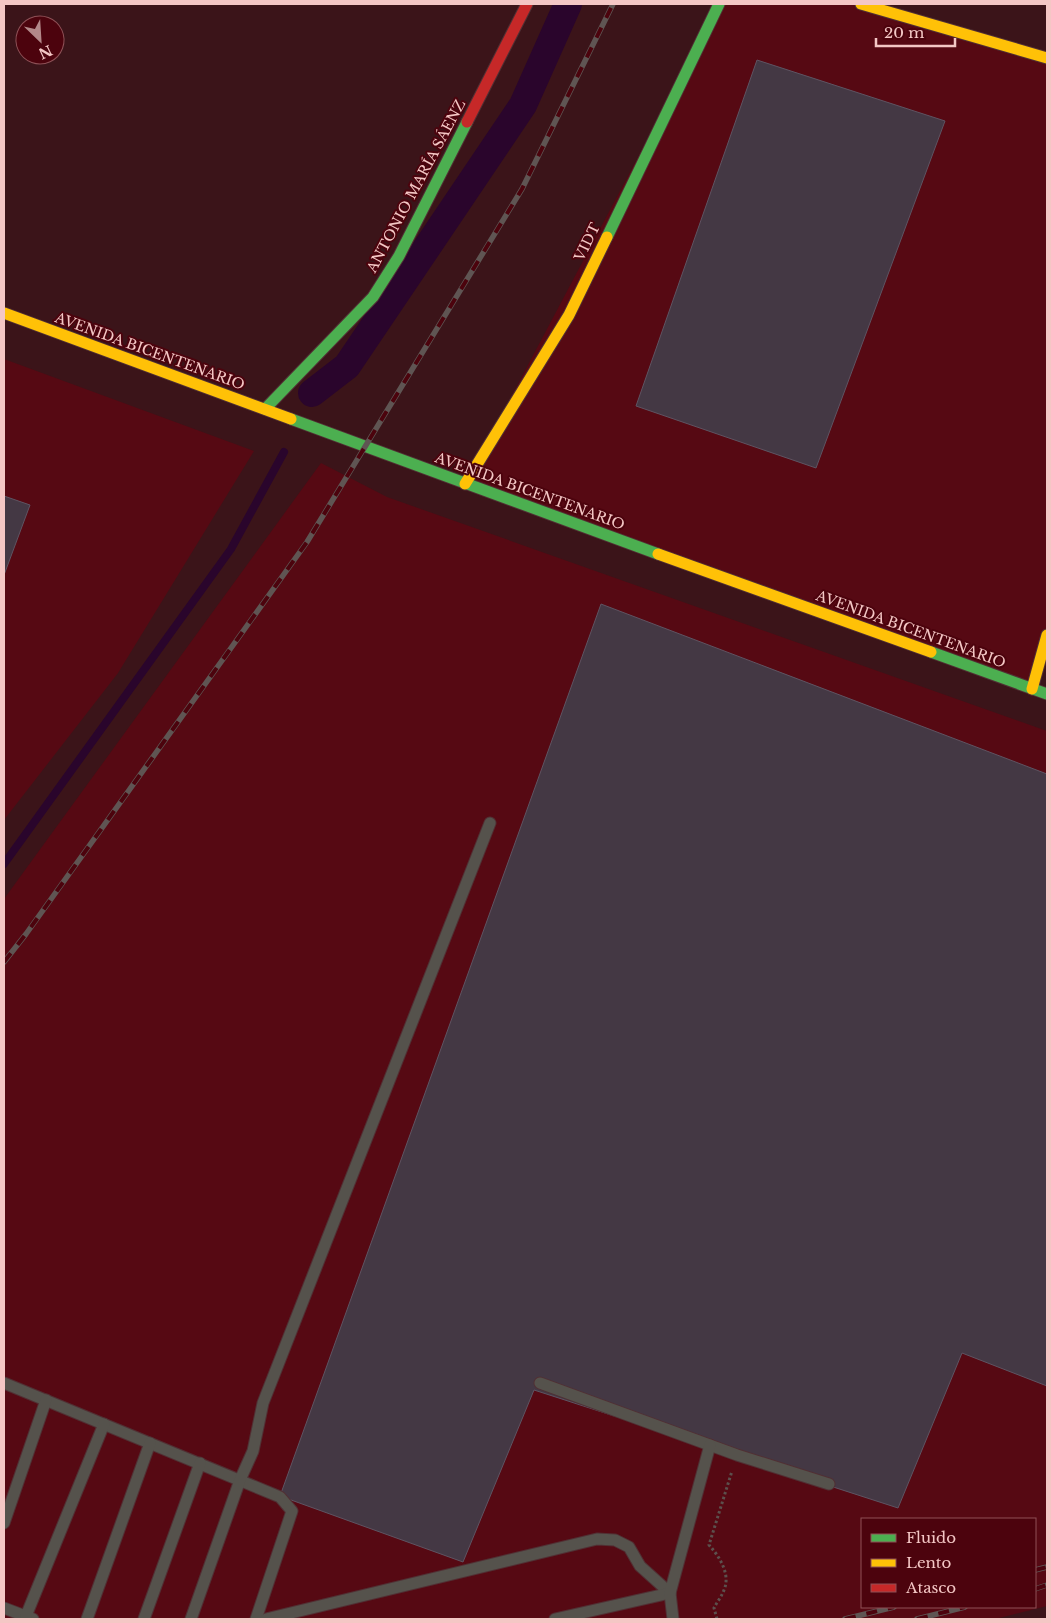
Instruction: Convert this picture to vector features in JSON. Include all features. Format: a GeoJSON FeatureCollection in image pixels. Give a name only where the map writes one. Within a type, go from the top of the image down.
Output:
{"type":"FeatureCollection","features":[{"type":"Feature","properties":{"kind":"street","name":"ANTONIO MARÍA SÁENZ"},"geometry":{"type":"LineString","coordinates":[[265,409],[373,297],[399,256],[528,4]]}},
{"type":"Feature","properties":{"kind":"street","name":"VIDT"},"geometry":{"type":"LineString","coordinates":[[465,484],[568,315],[718,4]]}},
{"type":"Feature","properties":{"kind":"street"},"geometry":{"type":"LineString","coordinates":[[861,4],[1047,58]]}},
{"type":"Feature","properties":{"kind":"street","name":"AVENIDA BICENTENARIO"},"geometry":{"type":"LineString","coordinates":[[4,313],[465,484],[1047,694]]}},
{"type":"Feature","properties":{"kind":"street"},"geometry":{"type":"LineString","coordinates":[[1032,689],[1047,635]]}},
{"type":"Feature","properties":{"kind":"lane"},"geometry":{"type":"LineString","coordinates":[[191,1619],[240,1480],[253,1451],[262,1403],[490,823]]}},
{"type":"Feature","properties":{"kind":"lane"},"geometry":{"type":"LineString","coordinates":[[4,1383],[280,1497],[292,1510],[256,1619]]}},
{"type":"Feature","properties":{"kind":"lane"},"geometry":{"type":"LineString","coordinates":[[540,1383],[737,1455],[829,1484]]}},
{"type":"Feature","properties":{"kind":"lane"},"geometry":{"type":"LineString","coordinates":[[4,1522],[46,1400]]}},
{"type":"Feature","properties":{"kind":"lane"},"geometry":{"type":"LineString","coordinates":[[4,1608],[29,1618],[104,1424]]}},
{"type":"Feature","properties":{"kind":"lane"},"geometry":{"type":"LineString","coordinates":[[87,1619],[150,1443]]}},
{"type":"Feature","properties":{"kind":"lane"},"geometry":{"type":"LineString","coordinates":[[673,1619],[670,1593],[710,1444]]}},
{"type":"Feature","properties":{"kind":"lane"},"geometry":{"type":"LineString","coordinates":[[144,1619],[200,1463]]}},
{"type":"Feature","properties":{"kind":"lane"},"geometry":{"type":"LineString","coordinates":[[266,1619],[596,1539],[616,1540],[629,1547],[640,1566],[670,1593]]}},
{"type":"Feature","properties":{"kind":"lane"},"geometry":{"type":"LineString","coordinates":[[555,1619],[670,1593]]}},
{"type":"Feature","properties":{"kind":"path"},"geometry":{"type":"LineString","coordinates":[[717,1619],[714,1608],[726,1588],[726,1578],[723,1563],[709,1545],[737,1455]]}},
{"type":"Feature","properties":{"kind":"shaded area"},"geometry":{"type":"Polygon","coordinates":[[[719,4],[861,4],[1047,58],[1047,635],[1032,689],[465,484],[719,4]]]}},
{"type":"Feature","properties":{"kind":"shaded area"},"geometry":{"type":"Polygon","coordinates":[[[4,359],[254,451],[118,673],[4,820],[4,359]]]}},
{"type":"Feature","properties":{"kind":"shaded area"},"geometry":{"type":"Polygon","coordinates":[[[321,463],[387,497],[1047,731],[1047,1606],[995,1619],[4,1619],[4,899],[321,463]]]}},
{"type":"Feature","properties":{"kind":"building"},"geometry":{"type":"Polygon","coordinates":[[[757,60],[945,121],[816,468],[636,406],[757,60]]]}},
{"type":"Feature","properties":{"kind":"building"},"geometry":{"type":"Polygon","coordinates":[[[4,496],[30,505],[4,575],[4,496]]]}},
{"type":"Feature","properties":{"kind":"building"},"geometry":{"type":"Polygon","coordinates":[[[601,604],[1047,774],[1047,1386],[962,1353],[898,1508],[534,1390],[463,1562],[280,1496],[601,604]]]}},
{"type":"Feature","properties":{"kind":"waterway"},"geometry":{"type":"LineString","coordinates":[[312,393],[347,366],[523,105],[568,4]]}},
{"type":"Feature","properties":{"kind":"waterway"},"geometry":{"type":"LineString","coordinates":[[4,864],[231,549],[284,452]]}},
{"type":"Feature","properties":{"kind":"railway"},"geometry":{"type":"LineString","coordinates":[[4,962],[307,542],[522,189],[613,4]]}},
{"type":"Feature","properties":{"kind":"railway"},"geometry":{"type":"LineString","coordinates":[[1036,1570],[1047,1567]]}},
{"type":"Feature","properties":{"kind":"railway"},"geometry":{"type":"LineString","coordinates":[[1036,1589],[1047,1585]]}},
{"type":"Feature","properties":{"kind":"railway"},"geometry":{"type":"LineString","coordinates":[[845,1619],[890,1608]]}},
{"type":"Feature","properties":{"kind":"railway"},"geometry":{"type":"LineString","coordinates":[[917,1619],[961,1608]]}},
{"type":"Feature","properties":{"kind":"traffic: fast"},"geometry":{"type":"LineString","coordinates":[[607,237],[719,4]]}},
{"type":"Feature","properties":{"kind":"traffic: fast"},"geometry":{"type":"LineString","coordinates":[[265,409],[373,297],[399,256],[467,122]]}},
{"type":"Feature","properties":{"kind":"traffic: fast"},"geometry":{"type":"LineString","coordinates":[[291,419],[658,554]]}},
{"type":"Feature","properties":{"kind":"traffic: fast"},"geometry":{"type":"LineString","coordinates":[[931,652],[1047,694]]}},
{"type":"Feature","properties":{"kind":"traffic: slow"},"geometry":{"type":"LineString","coordinates":[[861,4],[1047,58]]}},
{"type":"Feature","properties":{"kind":"traffic: slow"},"geometry":{"type":"LineString","coordinates":[[465,484],[569,315],[607,237]]}},
{"type":"Feature","properties":{"kind":"traffic: slow"},"geometry":{"type":"LineString","coordinates":[[4,313],[291,419]]}},
{"type":"Feature","properties":{"kind":"traffic: slow"},"geometry":{"type":"LineString","coordinates":[[658,554],[931,652]]}},
{"type":"Feature","properties":{"kind":"traffic: slow"},"geometry":{"type":"LineString","coordinates":[[1032,689],[1047,635]]}},
{"type":"Feature","properties":{"kind":"traffic: jam"},"geometry":{"type":"LineString","coordinates":[[467,122],[527,4]]}}]}
